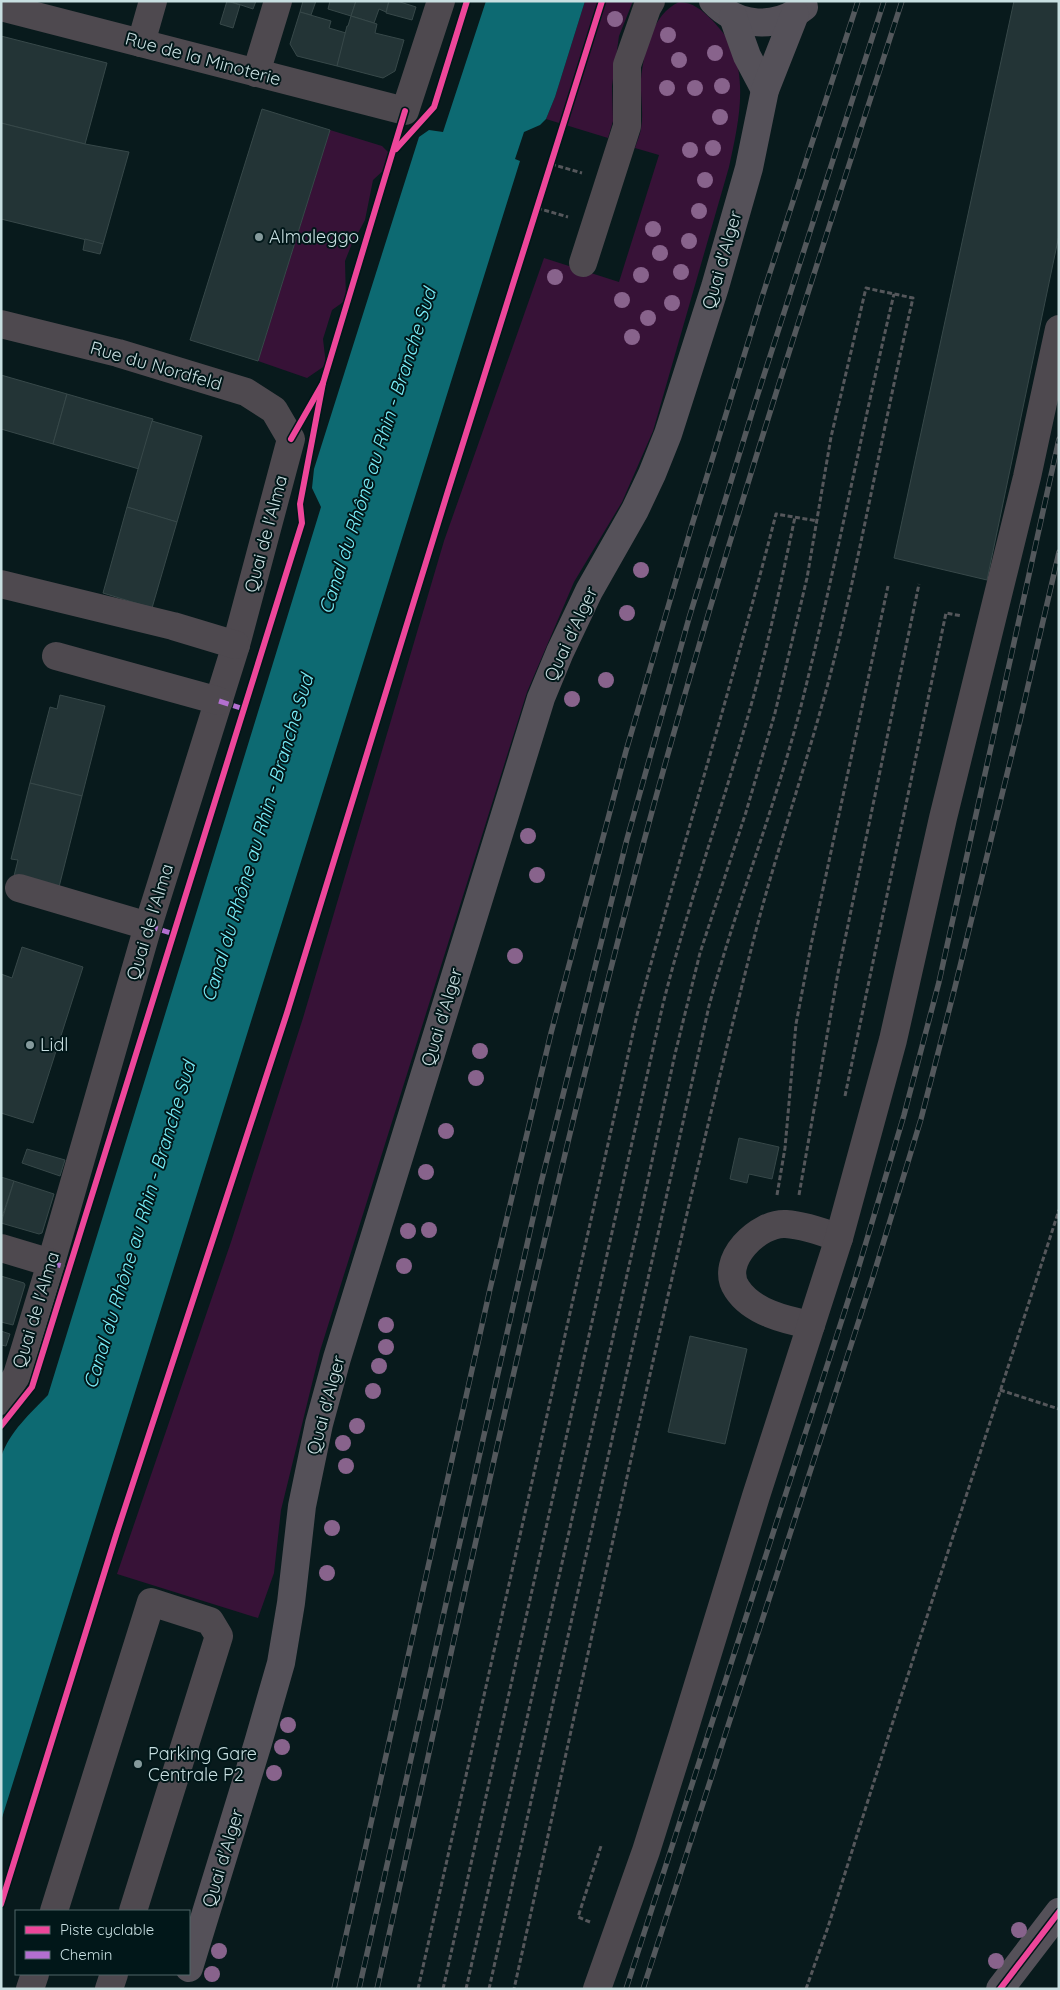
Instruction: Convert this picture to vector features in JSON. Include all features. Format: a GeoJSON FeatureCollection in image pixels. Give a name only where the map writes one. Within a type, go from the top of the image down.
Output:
{"type":"FeatureCollection","features":[{"type":"Feature","properties":{"kind":"main road","name":"Quai d'Alger"},"geometry":{"type":"LineString","coordinates":[[723,9],[748,22],[764,23],[780,20],[802,7]]}},
{"type":"Feature","properties":{"kind":"main road","name":"Quai d'Alger"},"geometry":{"type":"LineString","coordinates":[[190,1965],[258,1743],[280,1663],[291,1602],[302,1506],[337,1358],[541,698],[560,652],[590,591],[635,510],[652,474],[685,384],[749,168],[765,90],[802,7]]}},
{"type":"Feature","properties":{"kind":"main road","name":"Quai d'Alger"},"geometry":{"type":"LineString","coordinates":[[723,9],[765,90]]}},
{"type":"Feature","properties":{"kind":"main road"},"geometry":{"type":"LineString","coordinates":[[1000,1989],[1059,1912]]}},
{"type":"Feature","properties":{"kind":"main road"},"geometry":{"type":"LineString","coordinates":[[182,1989],[187,1975]]}},
{"type":"Feature","properties":{"kind":"street"},"geometry":{"type":"LineString","coordinates":[[141,43],[153,1]]}},
{"type":"Feature","properties":{"kind":"street"},"geometry":{"type":"LineString","coordinates":[[256,73],[278,1]]}},
{"type":"Feature","properties":{"kind":"street","name":"Rue de la Minoterie"},"geometry":{"type":"LineString","coordinates":[[1,7],[405,111],[441,1]]}},
{"type":"Feature","properties":{"kind":"street"},"geometry":{"type":"LineString","coordinates":[[584,263],[627,126],[628,65],[651,1]]}},
{"type":"Feature","properties":{"kind":"street","name":"Rue du Nordfeld"},"geometry":{"type":"LineString","coordinates":[[1,324],[118,353],[246,392],[274,410],[291,439]]}},
{"type":"Feature","properties":{"kind":"street"},"geometry":{"type":"LineString","coordinates":[[597,1989],[652,1832],[756,1496],[839,1238],[893,1040],[943,818],[1027,478],[1059,329]]}},
{"type":"Feature","properties":{"kind":"street","name":"Quai de l'Alma"},"geometry":{"type":"LineString","coordinates":[[1,1401],[17,1374],[51,1263],[148,926],[236,645],[291,439]]}},
{"type":"Feature","properties":{"kind":"street"},"geometry":{"type":"LineString","coordinates":[[1,584],[173,626],[236,645]]}},
{"type":"Feature","properties":{"kind":"street"},"geometry":{"type":"LineString","coordinates":[[56,656],[219,701]]}},
{"type":"Feature","properties":{"kind":"street"},"geometry":{"type":"LineString","coordinates":[[19,888],[148,926]]}},
{"type":"Feature","properties":{"kind":"street"},"geometry":{"type":"LineString","coordinates":[[811,1325],[777,1316],[757,1307],[742,1296],[735,1287],[732,1276],[734,1261],[741,1249],[760,1230],[784,1226],[839,1238]]}},
{"type":"Feature","properties":{"kind":"street"},"geometry":{"type":"LineString","coordinates":[[1,1248],[51,1263]]}},
{"type":"Feature","properties":{"kind":"street"},"geometry":{"type":"LineString","coordinates":[[54,1910],[151,1602],[210,1620],[219,1636],[133,1910]]}},
{"type":"Feature","properties":{"kind":"street"},"geometry":{"type":"LineString","coordinates":[[30,1989],[35,1975]]}},
{"type":"Feature","properties":{"kind":"street"},"geometry":{"type":"LineString","coordinates":[[109,1989],[114,1975]]}},
{"type":"Feature","properties":{"kind":"path"},"geometry":{"type":"LineString","coordinates":[[548,173],[554,155]]}},
{"type":"Feature","properties":{"kind":"path"},"geometry":{"type":"LineString","coordinates":[[534,218],[540,199]]}},
{"type":"Feature","properties":{"kind":"path"},"geometry":{"type":"LineString","coordinates":[[466,1989],[675,1054],[700,953],[746,812],[794,639],[818,521],[832,437],[866,288],[913,298],[836,650],[804,768],[771,873],[724,1062],[660,1336],[514,1989]]}},
{"type":"Feature","properties":{"kind":"path"},"geometry":{"type":"LineString","coordinates":[[489,1989],[703,1032],[721,961],[765,827],[800,711],[894,294]]}},
{"type":"Feature","properties":{"kind":"path"},"geometry":{"type":"LineString","coordinates":[[418,1989],[637,1015],[664,914],[744,636],[776,514],[818,521]]}},
{"type":"Feature","properties":{"kind":"path"},"geometry":{"type":"LineString","coordinates":[[443,1989],[663,1004],[674,960],[750,709],[776,608],[795,517]]}},
{"type":"Feature","properties":{"kind":"path"},"geometry":{"type":"LineString","coordinates":[[784,1226],[817,1084],[838,972],[919,584]]}},
{"type":"Feature","properties":{"kind":"path"},"geometry":{"type":"LineString","coordinates":[[784,1226],[777,1188],[785,1148],[789,1090],[800,1007],[811,946],[888,586]]}},
{"type":"Feature","properties":{"kind":"path"},"geometry":{"type":"LineString","coordinates":[[844,1098],[946,613]]}},
{"type":"Feature","properties":{"kind":"path"},"geometry":{"type":"LineString","coordinates":[[806,1989],[828,1927],[1059,1210]]}},
{"type":"Feature","properties":{"kind":"path"},"geometry":{"type":"LineString","coordinates":[[1000,1390],[1059,1409]]}},
{"type":"Feature","properties":{"kind":"shaded area"},"geometry":{"type":"Polygon","coordinates":[[[585,1],[633,1],[619,36],[612,86],[613,121],[608,138],[546,119],[555,97],[585,1]]]}},
{"type":"Feature","properties":{"kind":"shaded area"},"geometry":{"type":"Polygon","coordinates":[[[679,2],[693,5],[712,20],[724,33],[737,62],[740,108],[729,167],[653,431],[622,502],[574,582],[527,692],[320,1351],[281,1510],[274,1573],[258,1618],[117,1574],[231,1242],[303,1018],[444,541],[544,258],[619,282],[659,155],[635,148],[642,123],[641,79],[644,57],[651,35],[662,15],[679,2]]]}},
{"type":"Feature","properties":{"kind":"shaded area"},"geometry":{"type":"Polygon","coordinates":[[[330,130],[382,146],[391,155],[387,167],[373,180],[365,220],[345,261],[346,300],[332,310],[323,339],[326,365],[307,378],[258,361],[330,130]]]}},
{"type":"Feature","properties":{"kind":"water","name":"Canal du Rhône au Rhin - Branche Sud"},"geometry":{"type":"Polygon","coordinates":[[[486,1],[585,1],[555,97],[546,119],[540,125],[524,132],[515,159],[520,161],[1,1821],[1,1457],[15,1431],[48,1395],[321,507],[312,488],[314,469],[419,137],[429,130],[443,132],[486,1]]]}},
{"type":"Feature","properties":{"kind":"building"},"geometry":{"type":"Polygon","coordinates":[[[227,1],[240,5],[233,28],[220,24],[227,1]]]}},
{"type":"Feature","properties":{"kind":"building"},"geometry":{"type":"Polygon","coordinates":[[[229,1],[256,1],[253,9],[229,1]]]}},
{"type":"Feature","properties":{"kind":"building"},"geometry":{"type":"Polygon","coordinates":[[[303,1],[316,1],[311,15],[300,12],[303,1]]]}},
{"type":"Feature","properties":{"kind":"building"},"geometry":{"type":"Polygon","coordinates":[[[330,1],[356,1],[351,16],[328,9],[330,1]]]}},
{"type":"Feature","properties":{"kind":"building"},"geometry":{"type":"Polygon","coordinates":[[[356,1],[389,1],[386,12],[379,9],[374,23],[351,16],[356,1]]]}},
{"type":"Feature","properties":{"kind":"building"},"geometry":{"type":"Polygon","coordinates":[[[389,1],[397,1],[416,7],[412,20],[386,13],[389,1]]]}},
{"type":"Feature","properties":{"kind":"building"},"geometry":{"type":"Polygon","coordinates":[[[1014,1],[1059,1],[1059,235],[987,580],[894,558],[1014,1]]]}},
{"type":"Feature","properties":{"kind":"building"},"geometry":{"type":"Polygon","coordinates":[[[300,12],[331,21],[329,28],[346,33],[337,66],[297,56],[290,44],[300,12]]]}},
{"type":"Feature","properties":{"kind":"building"},"geometry":{"type":"Polygon","coordinates":[[[351,16],[377,24],[375,33],[404,40],[395,71],[383,78],[337,66],[351,16]]]}},
{"type":"Feature","properties":{"kind":"building"},"geometry":{"type":"Polygon","coordinates":[[[1,36],[107,63],[85,144],[1,123],[1,36]]]}},
{"type":"Feature","properties":{"kind":"building","name":"Almaleggo"},"geometry":{"type":"Polygon","coordinates":[[[262,109],[330,130],[258,361],[190,340],[262,109]]]}},
{"type":"Feature","properties":{"kind":"building"},"geometry":{"type":"Polygon","coordinates":[[[1,123],[85,144],[129,152],[103,244],[1,219],[1,123]]]}},
{"type":"Feature","properties":{"kind":"building"},"geometry":{"type":"Polygon","coordinates":[[[85,239],[103,244],[100,254],[83,250],[85,239]]]}},
{"type":"Feature","properties":{"kind":"building"},"geometry":{"type":"Polygon","coordinates":[[[1,375],[67,394],[53,444],[1,429],[1,375]]]}},
{"type":"Feature","properties":{"kind":"building"},"geometry":{"type":"Polygon","coordinates":[[[67,394],[153,419],[139,469],[53,444],[67,394]]]}},
{"type":"Feature","properties":{"kind":"building"},"geometry":{"type":"Polygon","coordinates":[[[152,421],[202,436],[177,522],[127,507],[152,421]]]}},
{"type":"Feature","properties":{"kind":"building"},"geometry":{"type":"Polygon","coordinates":[[[127,507],[177,522],[152,608],[103,593],[127,507]]]}},
{"type":"Feature","properties":{"kind":"building"},"geometry":{"type":"Polygon","coordinates":[[[60,695],[105,706],[82,796],[30,783],[50,707],[57,709],[60,695]]]}},
{"type":"Feature","properties":{"kind":"building"},"geometry":{"type":"Polygon","coordinates":[[[30,783],[82,796],[59,887],[14,876],[18,860],[11,859],[30,783]]]}},
{"type":"Feature","properties":{"kind":"building","name":"Lidl"},"geometry":{"type":"Polygon","coordinates":[[[22,947],[83,967],[33,1123],[1,1113],[1,974],[12,978],[22,947]]]}},
{"type":"Feature","properties":{"kind":"building"},"geometry":{"type":"Polygon","coordinates":[[[739,1138],[779,1147],[772,1179],[749,1174],[747,1183],[730,1179],[739,1138]]]}},
{"type":"Feature","properties":{"kind":"building"},"geometry":{"type":"Polygon","coordinates":[[[27,1149],[65,1160],[60,1176],[22,1163],[27,1149]]]}},
{"type":"Feature","properties":{"kind":"building"},"geometry":{"type":"Polygon","coordinates":[[[1,1177],[14,1181],[1,1220],[1,1177]]]}},
{"type":"Feature","properties":{"kind":"building"},"geometry":{"type":"Polygon","coordinates":[[[14,1181],[54,1194],[42,1233],[39,1234],[1,1223],[14,1181]]]}},
{"type":"Feature","properties":{"kind":"building"},"geometry":{"type":"Polygon","coordinates":[[[1,1276],[24,1283],[25,1285],[13,1325],[1,1322],[1,1276]]]}},
{"type":"Feature","properties":{"kind":"building"},"geometry":{"type":"Polygon","coordinates":[[[1,1331],[10,1334],[6,1346],[1,1345],[1,1331]]]}},
{"type":"Feature","properties":{"kind":"building"},"geometry":{"type":"Polygon","coordinates":[[[690,1336],[747,1349],[725,1444],[668,1432],[690,1336]]]}},
{"type":"Feature","properties":{"kind":"railway"},"geometry":{"type":"LineString","coordinates":[[334,1989],[490,1289],[551,1033],[626,751],[692,525],[762,297],[858,1]]}},
{"type":"Feature","properties":{"kind":"railway"},"geometry":{"type":"LineString","coordinates":[[359,1989],[540,1187],[627,839],[689,618],[755,403],[884,1]]}},
{"type":"Feature","properties":{"kind":"railway"},"geometry":{"type":"LineString","coordinates":[[377,1989],[504,1413],[572,1127],[644,841],[735,524],[902,1]]}},
{"type":"Feature","properties":{"kind":"railway"},"geometry":{"type":"LineString","coordinates":[[626,1989],[856,1276],[904,1115],[939,982],[1059,439]]}},
{"type":"Feature","properties":{"kind":"railway"},"geometry":{"type":"LineString","coordinates":[[643,1989],[872,1280],[921,1119],[1019,725],[1059,552]]}},
{"type":"Feature","properties":{"kind":"marked path"},"geometry":{"type":"LineString","coordinates":[[219,701],[244,709]]}},
{"type":"Feature","properties":{"kind":"marked path"},"geometry":{"type":"LineString","coordinates":[[148,926],[174,934]]}},
{"type":"Feature","properties":{"kind":"marked path"},"geometry":{"type":"LineString","coordinates":[[51,1263],[69,1268]]}},
{"type":"Feature","properties":{"kind":"cycle path"},"geometry":{"type":"LineString","coordinates":[[396,149],[434,107],[467,1]]}},
{"type":"Feature","properties":{"kind":"cycle path"},"geometry":{"type":"LineString","coordinates":[[1,1904],[117,1532],[287,1013],[602,1]]}},
{"type":"Feature","properties":{"kind":"cycle path"},"geometry":{"type":"LineString","coordinates":[[291,439],[323,383],[405,111]]}},
{"type":"Feature","properties":{"kind":"cycle path"},"geometry":{"type":"LineString","coordinates":[[1,1426],[32,1387],[302,523],[300,504],[323,383]]}},
{"type":"Feature","properties":{"kind":"cycle path"},"geometry":{"type":"LineString","coordinates":[[1000,1989],[1059,1912]]}},
{"type":"Feature","properties":{"kind":"place","name":"Almaleggo"},"geometry":{"type":"Point","coordinates":[259,237]}},
{"type":"Feature","properties":{"kind":"place","name":"Lidl"},"geometry":{"type":"Point","coordinates":[30,1045]}},
{"type":"Feature","properties":{"kind":"place","name":"Parking Gare Centrale P2"},"geometry":{"type":"Point","coordinates":[138,1764]}}]}
